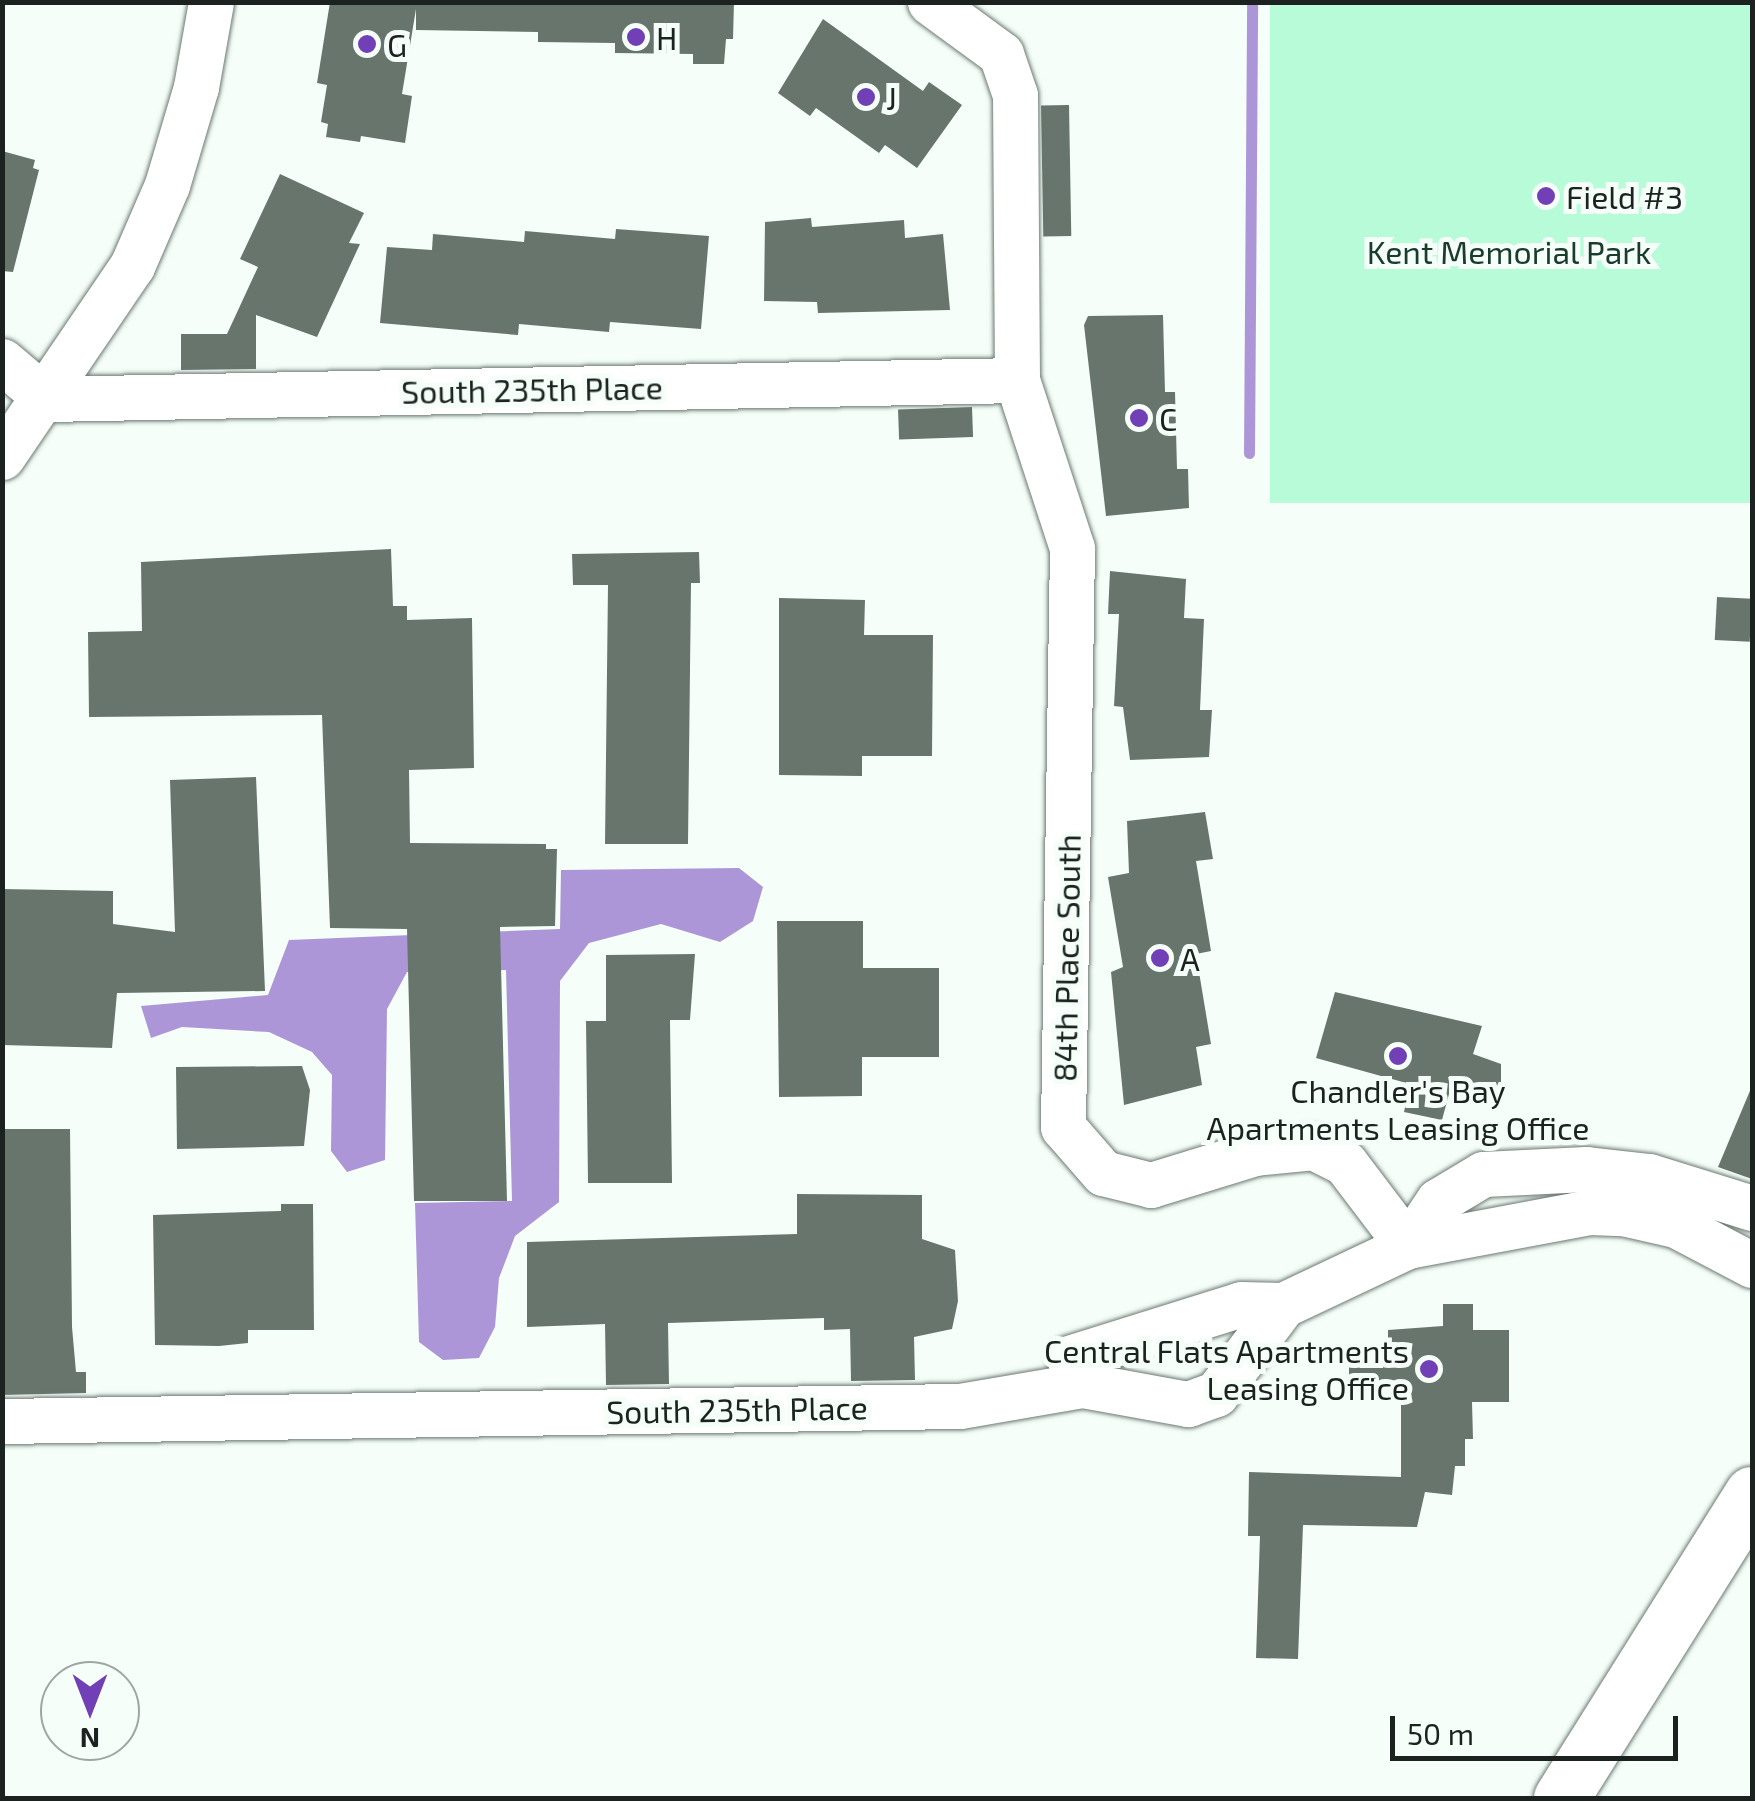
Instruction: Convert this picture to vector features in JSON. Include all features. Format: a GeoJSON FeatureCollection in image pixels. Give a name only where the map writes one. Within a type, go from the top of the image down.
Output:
{"type":"FeatureCollection","features":[{"type":"Feature","properties":{"kind":"main road"},"geometry":{"type":"LineString","coordinates":[[1561,1798],[1752,1494]]}},
{"type":"Feature","properties":{"kind":"street"},"geometry":{"type":"LineString","coordinates":[[2,457],[47,399],[132,266],[166,185],[196,87],[211,2]]}},
{"type":"Feature","properties":{"kind":"street","name":"84th Place South"},"geometry":{"type":"LineString","coordinates":[[930,2],[1001,54],[1016,95],[1017,380],[1072,548],[1062,1128],[1103,1172],[1151,1185],[1272,1149],[1314,1147],[1345,1163],[1408,1246]]}},
{"type":"Feature","properties":{"kind":"street"},"geometry":{"type":"LineString","coordinates":[[2,361],[47,399]]}},
{"type":"Feature","properties":{"kind":"street","name":"South 235th Place"},"geometry":{"type":"LineString","coordinates":[[47,399],[1017,380]]}},
{"type":"Feature","properties":{"kind":"street"},"geometry":{"type":"LineString","coordinates":[[1408,1246],[1438,1201],[1483,1174],[1586,1170],[1649,1176],[1752,1208]]}},
{"type":"Feature","properties":{"kind":"street","name":"South 235th Place"},"geometry":{"type":"LineString","coordinates":[[2,1421],[960,1406],[1076,1372],[1188,1404],[1216,1394],[1283,1305],[1408,1246],[1589,1212],[1623,1213],[1676,1226],[1752,1265]]}},
{"type":"Feature","properties":{"kind":"street"},"geometry":{"type":"LineString","coordinates":[[1076,1372],[1241,1304],[1283,1305]]}},
{"type":"Feature","properties":{"kind":"green space","name":"Kent Memorial Park"},"geometry":{"type":"Polygon","coordinates":[[[1270,3],[1752,3],[1752,503],[1270,503],[1270,3]]]}},
{"type":"Feature","properties":{"kind":"shaded area"},"geometry":{"type":"Polygon","coordinates":[[[739,868],[763,887],[753,921],[720,942],[661,924],[589,943],[560,981],[559,1202],[515,1236],[499,1278],[495,1327],[479,1358],[443,1360],[419,1342],[415,1203],[512,1201],[506,970],[407,972],[387,1009],[385,1160],[347,1172],[331,1151],[332,1075],[312,1052],[269,1032],[182,1027],[151,1038],[141,1006],[268,995],[289,940],[560,929],[561,870],[739,868]]]}},
{"type":"Feature","properties":{"kind":"building"},"geometry":{"type":"Polygon","coordinates":[[[330,2],[734,2],[733,39],[726,39],[724,64],[693,64],[693,54],[615,53],[615,43],[538,42],[538,32],[416,30],[416,9],[402,94],[412,96],[405,143],[361,136],[360,142],[326,137],[328,124],[321,122],[327,85],[317,83],[330,2]]]}},
{"type":"Feature","properties":{"kind":"building","name":"J"},"geometry":{"type":"Polygon","coordinates":[[[823,19],[923,91],[929,82],[962,105],[917,168],[885,145],[879,153],[816,108],[810,116],[778,93],[823,19]]]}},
{"type":"Feature","properties":{"kind":"building"},"geometry":{"type":"Polygon","coordinates":[[[1041,105],[1069,105],[1071,236],[1043,236],[1041,105]]]}},
{"type":"Feature","properties":{"kind":"building"},"geometry":{"type":"Polygon","coordinates":[[[2,151],[35,160],[33,168],[39,170],[13,272],[2,271],[2,151]]]}},
{"type":"Feature","properties":{"kind":"building"},"geometry":{"type":"Polygon","coordinates":[[[280,174],[364,213],[349,243],[360,244],[317,337],[256,315],[256,369],[181,370],[181,334],[227,334],[258,267],[240,259],[280,174]]]}},
{"type":"Feature","properties":{"kind":"building"},"geometry":{"type":"Polygon","coordinates":[[[811,218],[812,227],[904,220],[905,238],[943,234],[950,310],[818,313],[817,302],[764,301],[765,222],[811,218]]]}},
{"type":"Feature","properties":{"kind":"building"},"geometry":{"type":"Polygon","coordinates":[[[616,229],[709,236],[701,329],[610,322],[609,332],[519,324],[518,335],[380,323],[387,247],[432,250],[433,234],[524,242],[525,231],[615,239],[616,229]]]}},
{"type":"Feature","properties":{"kind":"building","name":"C"},"geometry":{"type":"Polygon","coordinates":[[[1163,315],[1165,392],[1175,392],[1177,469],[1188,469],[1189,508],[1106,516],[1084,325],[1088,316],[1163,315]]]}},
{"type":"Feature","properties":{"kind":"building"},"geometry":{"type":"Polygon","coordinates":[[[972,407],[973,437],[899,440],[898,410],[972,407]]]}},
{"type":"Feature","properties":{"kind":"building"},"geometry":{"type":"Polygon","coordinates":[[[391,549],[393,606],[407,606],[407,620],[472,618],[474,768],[409,770],[410,843],[546,844],[546,849],[557,849],[555,926],[500,927],[507,1201],[414,1201],[407,929],[330,928],[322,715],[89,717],[88,632],[142,631],[141,562],[391,549]]]}},
{"type":"Feature","properties":{"kind":"building"},"geometry":{"type":"Polygon","coordinates":[[[699,552],[700,583],[691,583],[688,844],[605,844],[608,585],[573,585],[572,554],[699,552]]]}},
{"type":"Feature","properties":{"kind":"building"},"geometry":{"type":"Polygon","coordinates":[[[1110,571],[1186,579],[1184,618],[1204,619],[1200,710],[1212,710],[1209,757],[1130,760],[1123,707],[1114,706],[1119,614],[1108,614],[1110,571]]]}},
{"type":"Feature","properties":{"kind":"building"},"geometry":{"type":"Polygon","coordinates":[[[1717,597],[1752,599],[1750,642],[1715,640],[1717,597]]]}},
{"type":"Feature","properties":{"kind":"building"},"geometry":{"type":"Polygon","coordinates":[[[779,598],[865,600],[864,635],[933,635],[932,756],[862,756],[862,776],[779,775],[779,598]]]}},
{"type":"Feature","properties":{"kind":"building"},"geometry":{"type":"Polygon","coordinates":[[[256,777],[265,991],[117,993],[112,1048],[2,1045],[2,889],[113,891],[113,924],[175,932],[170,780],[256,777]]]}},
{"type":"Feature","properties":{"kind":"building","name":"A"},"geometry":{"type":"Polygon","coordinates":[[[1205,812],[1213,859],[1196,861],[1211,951],[1196,954],[1211,1044],[1196,1047],[1202,1085],[1124,1105],[1111,972],[1123,967],[1108,877],[1129,873],[1127,821],[1205,812]]]}},
{"type":"Feature","properties":{"kind":"building"},"geometry":{"type":"Polygon","coordinates":[[[777,921],[863,921],[863,968],[939,968],[939,1057],[862,1057],[862,1096],[779,1097],[777,921]]]}},
{"type":"Feature","properties":{"kind":"building"},"geometry":{"type":"Polygon","coordinates":[[[695,954],[690,1020],[670,1020],[672,1183],[588,1183],[586,1021],[606,1021],[606,955],[695,954]]]}},
{"type":"Feature","properties":{"kind":"building","name":"Chandler's Bay Apartments Leasing Office"},"geometry":{"type":"Polygon","coordinates":[[[1335,992],[1482,1026],[1473,1054],[1501,1064],[1501,1088],[1488,1096],[1468,1091],[1466,1099],[1449,1094],[1442,1120],[1404,1112],[1410,1084],[1316,1058],[1335,992]]]}},
{"type":"Feature","properties":{"kind":"building"},"geometry":{"type":"Polygon","coordinates":[[[302,1066],[310,1090],[304,1146],[177,1149],[176,1067],[302,1066]]]}},
{"type":"Feature","properties":{"kind":"building"},"geometry":{"type":"Polygon","coordinates":[[[1752,1086],[1752,1179],[1718,1167],[1752,1086]]]}},
{"type":"Feature","properties":{"kind":"building"},"geometry":{"type":"Polygon","coordinates":[[[2,1129],[70,1129],[72,1327],[76,1372],[86,1372],[86,1393],[2,1395],[2,1129]]]}},
{"type":"Feature","properties":{"kind":"building"},"geometry":{"type":"Polygon","coordinates":[[[797,1194],[922,1195],[922,1239],[955,1250],[958,1301],[952,1329],[914,1337],[915,1380],[851,1381],[850,1329],[824,1330],[824,1318],[668,1323],[669,1384],[606,1385],[605,1324],[527,1327],[527,1242],[797,1234],[797,1194]]]}},
{"type":"Feature","properties":{"kind":"building"},"geometry":{"type":"Polygon","coordinates":[[[281,1204],[313,1204],[314,1330],[248,1330],[248,1343],[219,1346],[155,1345],[153,1215],[281,1211],[281,1204]]]}},
{"type":"Feature","properties":{"kind":"building"},"geometry":{"type":"Polygon","coordinates":[[[1443,1304],[1473,1304],[1473,1330],[1509,1330],[1509,1402],[1472,1402],[1473,1439],[1465,1439],[1465,1466],[1455,1466],[1452,1495],[1425,1492],[1417,1527],[1303,1525],[1298,1659],[1256,1658],[1260,1536],[1248,1536],[1249,1472],[1401,1477],[1401,1386],[1349,1386],[1349,1352],[1388,1351],[1388,1330],[1443,1326],[1443,1304]]]}},
{"type":"Feature","properties":{"kind":"waterway"},"geometry":{"type":"LineString","coordinates":[[1249,453],[1252,2]]}},
{"type":"Feature","properties":{"kind":"place","name":"H"},"geometry":{"type":"Point","coordinates":[636,37]}},
{"type":"Feature","properties":{"kind":"place","name":"G"},"geometry":{"type":"Point","coordinates":[367,44]}},
{"type":"Feature","properties":{"kind":"place","name":"J"},"geometry":{"type":"Point","coordinates":[866,97]}},
{"type":"Feature","properties":{"kind":"place","name":"Field #3"},"geometry":{"type":"Point","coordinates":[1546,196]}},
{"type":"Feature","properties":{"kind":"place","name":"C"},"geometry":{"type":"Point","coordinates":[1139,418]}},
{"type":"Feature","properties":{"kind":"place","name":"A"},"geometry":{"type":"Point","coordinates":[1160,958]}},
{"type":"Feature","properties":{"kind":"place","name":"Chandler's Bay Apartments Leasing Office"},"geometry":{"type":"Point","coordinates":[1398,1056]}},
{"type":"Feature","properties":{"kind":"place","name":"Central Flats Apartments Leasing Office"},"geometry":{"type":"Point","coordinates":[1429,1369]}}]}
